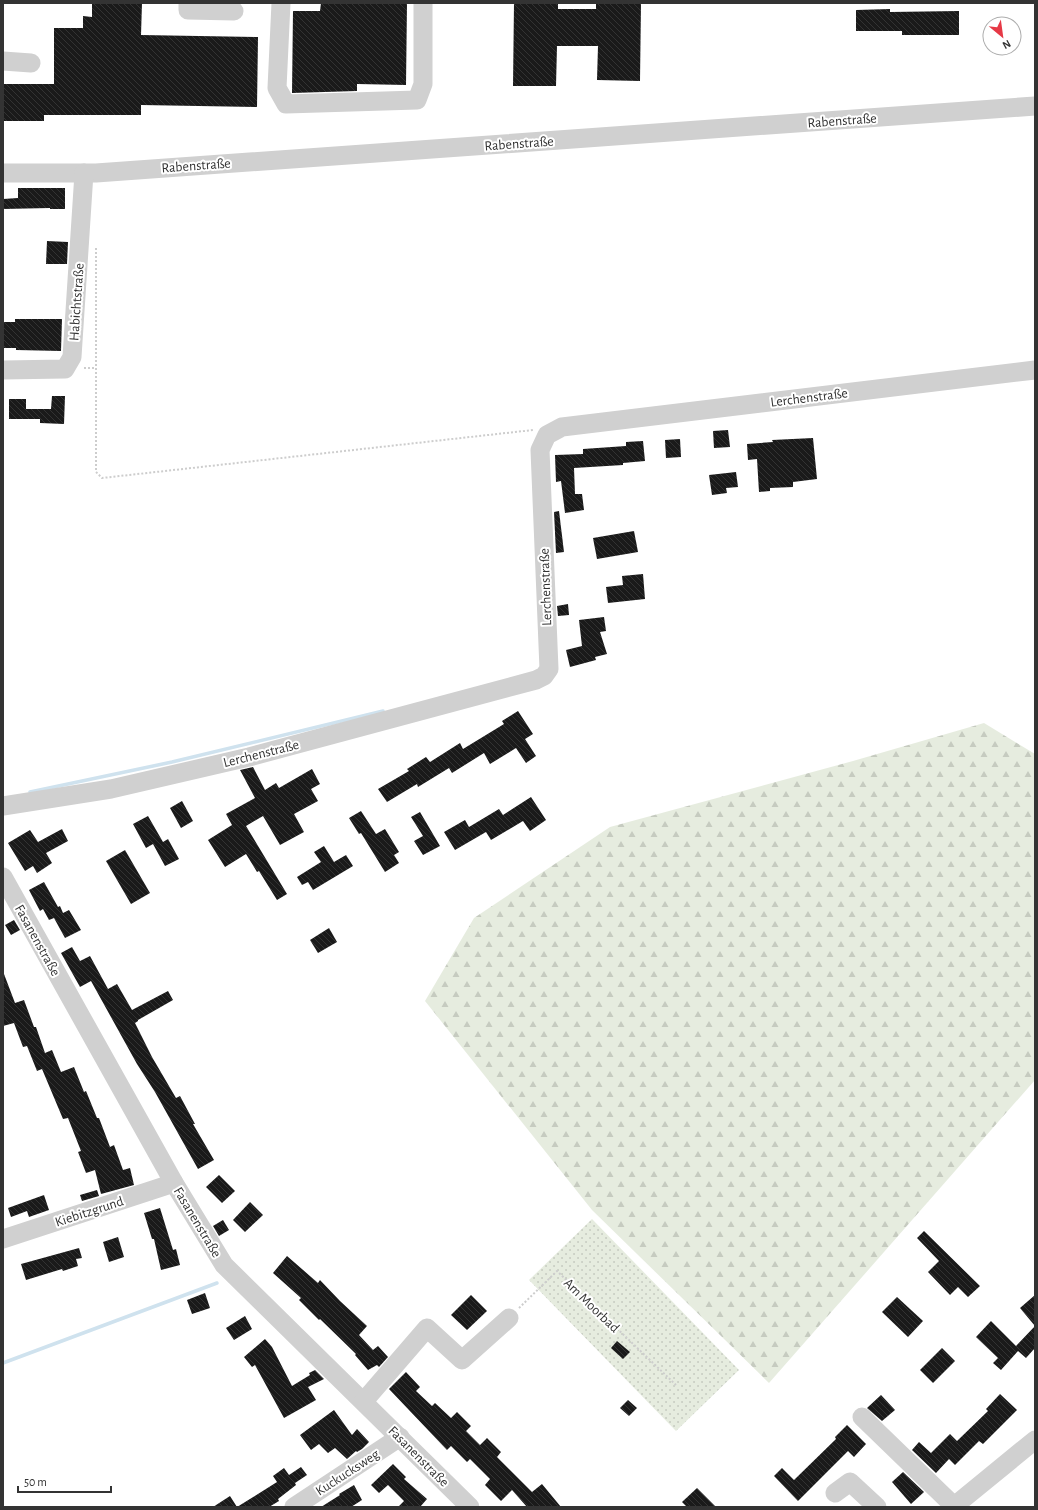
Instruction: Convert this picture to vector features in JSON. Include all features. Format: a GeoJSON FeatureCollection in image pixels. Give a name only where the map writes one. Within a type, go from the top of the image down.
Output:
{"type":"FeatureCollection","features":[{"type":"Feature","properties":{"kind":"street"},"geometry":{"type":"LineString","coordinates":[[188,3],[188,10],[234,11]]}},
{"type":"Feature","properties":{"kind":"street"},"geometry":{"type":"LineString","coordinates":[[280,3],[277,88],[286,104],[417,100],[423,84],[423,3]]}},
{"type":"Feature","properties":{"kind":"street"},"geometry":{"type":"LineString","coordinates":[[3,62],[31,63]]}},
{"type":"Feature","properties":{"kind":"street","name":"Rabenstraße"},"geometry":{"type":"LineString","coordinates":[[3,172],[84,173],[1035,106]]}},
{"type":"Feature","properties":{"kind":"street","name":"Habichtstraße"},"geometry":{"type":"LineString","coordinates":[[3,370],[64,369],[72,357],[84,173]]}},
{"type":"Feature","properties":{"kind":"street","name":"Lerchenstraße"},"geometry":{"type":"LineString","coordinates":[[3,806],[111,789],[249,757],[536,680],[544,676],[549,669],[540,450],[547,435],[562,427],[1035,370]]}},
{"type":"Feature","properties":{"kind":"street","name":"Fasanenstraße"},"geometry":{"type":"LineString","coordinates":[[3,877],[174,1183],[224,1265],[364,1401],[470,1507]]}},
{"type":"Feature","properties":{"kind":"street","name":"Kiebitzgrund"},"geometry":{"type":"LineString","coordinates":[[3,1239],[174,1183]]}},
{"type":"Feature","properties":{"kind":"street"},"geometry":{"type":"LineString","coordinates":[[364,1401],[427,1328],[462,1360],[508,1318]]}},
{"type":"Feature","properties":{"kind":"street"},"geometry":{"type":"LineString","coordinates":[[862,1416],[957,1506],[1035,1440]]}},
{"type":"Feature","properties":{"kind":"street","name":"Kuckucksweg"},"geometry":{"type":"LineString","coordinates":[[294,1507],[400,1437]]}},
{"type":"Feature","properties":{"kind":"street"},"geometry":{"type":"LineString","coordinates":[[835,1493],[850,1482],[877,1507]]}},
{"type":"Feature","properties":{"kind":"path"},"geometry":{"type":"LineString","coordinates":[[96,243],[96,472],[102,478],[538,430]]}},
{"type":"Feature","properties":{"kind":"path","name":"Am Moorbad"},"geometry":{"type":"LineString","coordinates":[[508,1318],[557,1271],[676,1385]]}},
{"type":"Feature","properties":{"kind":"green space"},"geometry":{"type":"Polygon","coordinates":[[[984,723],[1035,754],[1035,1080],[769,1383],[592,1210],[425,1001],[474,918],[610,827],[853,761],[984,723]]]}},
{"type":"Feature","properties":{"kind":"green space"},"geometry":{"type":"Polygon","coordinates":[[[592,1219],[739,1370],[676,1431],[529,1280],[592,1219]]]}},
{"type":"Feature","properties":{"kind":"building"},"geometry":{"type":"Polygon","coordinates":[[[92,3],[142,3],[141,35],[258,37],[257,107],[141,105],[141,115],[44,115],[44,121],[3,121],[3,84],[54,84],[54,28],[83,28],[83,16],[92,17],[92,3]]]}},
{"type":"Feature","properties":{"kind":"building"},"geometry":{"type":"Polygon","coordinates":[[[321,3],[407,3],[406,85],[357,84],[357,91],[292,93],[293,11],[320,11],[321,3]]]}},
{"type":"Feature","properties":{"kind":"building"},"geometry":{"type":"Polygon","coordinates":[[[514,3],[558,3],[558,9],[596,9],[596,3],[641,3],[640,81],[597,80],[598,46],[557,46],[556,86],[513,86],[514,3]]]}},
{"type":"Feature","properties":{"kind":"building"},"geometry":{"type":"Polygon","coordinates":[[[890,9],[890,12],[959,11],[959,35],[902,35],[902,31],[856,31],[856,10],[890,9]]]}},
{"type":"Feature","properties":{"kind":"building"},"geometry":{"type":"Polygon","coordinates":[[[18,188],[65,188],[65,209],[3,209],[3,199],[18,198],[18,188]]]}},
{"type":"Feature","properties":{"kind":"building"},"geometry":{"type":"Polygon","coordinates":[[[47,241],[68,242],[67,264],[46,264],[47,241]]]}},
{"type":"Feature","properties":{"kind":"building"},"geometry":{"type":"Polygon","coordinates":[[[15,319],[62,319],[61,351],[16,350],[16,348],[3,348],[3,322],[15,322],[15,319]]]}},
{"type":"Feature","properties":{"kind":"building"},"geometry":{"type":"Polygon","coordinates":[[[52,396],[65,396],[64,424],[40,423],[40,419],[9,419],[9,399],[26,399],[26,409],[51,409],[52,396]]]}},
{"type":"Feature","properties":{"kind":"building"},"geometry":{"type":"Polygon","coordinates":[[[728,430],[730,447],[714,448],[713,431],[728,430]]]}},
{"type":"Feature","properties":{"kind":"building"},"geometry":{"type":"Polygon","coordinates":[[[813,438],[817,479],[793,482],[793,487],[770,488],[770,491],[759,492],[757,459],[748,460],[747,444],[773,442],[772,440],[813,438]]]}},
{"type":"Feature","properties":{"kind":"building"},"geometry":{"type":"Polygon","coordinates":[[[680,439],[681,457],[666,458],[665,440],[680,439]]]}},
{"type":"Feature","properties":{"kind":"building"},"geometry":{"type":"Polygon","coordinates":[[[643,441],[645,461],[623,463],[623,465],[574,468],[575,494],[582,494],[584,510],[565,513],[561,481],[556,482],[555,455],[583,454],[583,449],[626,446],[626,442],[643,441]]]}},
{"type":"Feature","properties":{"kind":"building"},"geometry":{"type":"Polygon","coordinates":[[[736,472],[738,487],[726,488],[727,493],[712,495],[709,475],[736,472]]]}},
{"type":"Feature","properties":{"kind":"building"},"geometry":{"type":"Polygon","coordinates":[[[559,511],[564,552],[556,553],[554,512],[559,511]]]}},
{"type":"Feature","properties":{"kind":"building"},"geometry":{"type":"Polygon","coordinates":[[[634,531],[638,552],[597,559],[593,538],[634,531]]]}},
{"type":"Feature","properties":{"kind":"building"},"geometry":{"type":"Polygon","coordinates":[[[643,574],[645,599],[608,603],[606,587],[623,585],[622,576],[643,574]]]}},
{"type":"Feature","properties":{"kind":"building"},"geometry":{"type":"Polygon","coordinates":[[[568,604],[569,615],[558,616],[557,606],[568,604]]]}},
{"type":"Feature","properties":{"kind":"building"},"geometry":{"type":"Polygon","coordinates":[[[604,617],[606,631],[600,632],[607,654],[595,657],[596,660],[570,667],[566,650],[582,646],[579,620],[604,617]]]}},
{"type":"Feature","properties":{"kind":"building"},"geometry":{"type":"Polygon","coordinates":[[[518,711],[533,734],[525,739],[536,756],[526,763],[516,748],[490,764],[484,753],[452,773],[449,768],[418,787],[417,784],[387,802],[378,789],[409,771],[407,769],[426,757],[430,762],[460,743],[463,749],[504,724],[502,721],[518,711]]]}},
{"type":"Feature","properties":{"kind":"building"},"geometry":{"type":"Polygon","coordinates":[[[253,767],[265,790],[276,783],[279,788],[312,769],[320,784],[311,789],[318,801],[294,814],[304,832],[280,845],[263,816],[246,826],[287,894],[277,900],[259,871],[257,872],[246,854],[225,867],[208,840],[232,825],[226,814],[255,798],[240,770],[253,767]]]}},
{"type":"Feature","properties":{"kind":"building"},"geometry":{"type":"Polygon","coordinates":[[[531,797],[546,820],[530,831],[523,821],[491,840],[486,832],[455,850],[444,832],[465,820],[469,827],[499,809],[503,815],[531,797]]]}},
{"type":"Feature","properties":{"kind":"building"},"geometry":{"type":"Polygon","coordinates":[[[182,801],[193,821],[181,828],[170,808],[182,801]]]}},
{"type":"Feature","properties":{"kind":"building"},"geometry":{"type":"Polygon","coordinates":[[[361,811],[376,834],[385,829],[399,852],[394,855],[399,863],[385,872],[361,833],[359,834],[349,818],[361,811]]]}},
{"type":"Feature","properties":{"kind":"building"},"geometry":{"type":"Polygon","coordinates":[[[420,812],[440,846],[423,855],[414,841],[423,836],[411,817],[420,812]]]}},
{"type":"Feature","properties":{"kind":"building"},"geometry":{"type":"Polygon","coordinates":[[[148,816],[163,842],[168,839],[179,859],[165,866],[153,844],[146,848],[133,824],[148,816]]]}},
{"type":"Feature","properties":{"kind":"building"},"geometry":{"type":"Polygon","coordinates":[[[62,829],[68,841],[46,853],[52,863],[37,873],[33,866],[25,871],[8,843],[30,830],[38,842],[62,829]]]}},
{"type":"Feature","properties":{"kind":"building"},"geometry":{"type":"Polygon","coordinates":[[[324,846],[334,862],[346,855],[353,866],[313,890],[308,882],[302,885],[297,877],[321,862],[314,852],[324,846]]]}},
{"type":"Feature","properties":{"kind":"building"},"geometry":{"type":"Polygon","coordinates":[[[125,850],[150,893],[131,904],[106,861],[125,850]]]}},
{"type":"Feature","properties":{"kind":"building"},"geometry":{"type":"Polygon","coordinates":[[[44,882],[58,907],[60,906],[63,913],[69,910],[81,930],[65,938],[54,918],[49,920],[43,909],[40,911],[29,890],[44,882]]]}},
{"type":"Feature","properties":{"kind":"building"},"geometry":{"type":"Polygon","coordinates":[[[14,920],[20,930],[11,935],[5,925],[14,920]]]}},
{"type":"Feature","properties":{"kind":"building"},"geometry":{"type":"Polygon","coordinates":[[[329,928],[337,942],[318,953],[310,940],[329,928]]]}},
{"type":"Feature","properties":{"kind":"building"},"geometry":{"type":"Polygon","coordinates":[[[72,947],[80,961],[90,956],[108,989],[117,984],[132,1010],[168,991],[173,1000],[135,1023],[152,1057],[176,1098],[180,1096],[195,1124],[193,1124],[214,1160],[198,1169],[91,981],[80,987],[61,953],[72,947]]]}},
{"type":"Feature","properties":{"kind":"building"},"geometry":{"type":"Polygon","coordinates":[[[3,974],[15,1003],[24,1000],[34,1027],[36,1027],[45,1053],[52,1050],[61,1072],[74,1067],[84,1092],[86,1091],[97,1118],[99,1118],[110,1147],[114,1145],[123,1170],[130,1168],[134,1185],[101,1194],[95,1170],[86,1173],[78,1152],[81,1151],[68,1118],[63,1119],[42,1069],[37,1071],[27,1046],[23,1047],[14,1023],[3,1026],[3,974]]]}},
{"type":"Feature","properties":{"kind":"building"},"geometry":{"type":"Polygon","coordinates":[[[219,1175],[235,1191],[222,1203],[206,1187],[219,1175]]]}},
{"type":"Feature","properties":{"kind":"building"},"geometry":{"type":"Polygon","coordinates":[[[97,1190],[99,1196],[82,1201],[80,1195],[97,1190]]]}},
{"type":"Feature","properties":{"kind":"building"},"geometry":{"type":"Polygon","coordinates":[[[44,1195],[49,1210],[29,1217],[27,1211],[11,1217],[8,1208],[44,1195]]]}},
{"type":"Feature","properties":{"kind":"building"},"geometry":{"type":"Polygon","coordinates":[[[250,1202],[263,1215],[245,1232],[233,1220],[250,1202]]]}},
{"type":"Feature","properties":{"kind":"building"},"geometry":{"type":"Polygon","coordinates":[[[160,1208],[173,1250],[176,1249],[180,1265],[161,1270],[154,1239],[152,1239],[144,1213],[160,1208]]]}},
{"type":"Feature","properties":{"kind":"building"},"geometry":{"type":"Polygon","coordinates":[[[223,1220],[229,1230],[219,1236],[213,1226],[223,1220]]]}},
{"type":"Feature","properties":{"kind":"building"},"geometry":{"type":"Polygon","coordinates":[[[924,1231],[980,1286],[968,1297],[958,1287],[950,1295],[928,1272],[939,1261],[917,1238],[924,1231]]]}},
{"type":"Feature","properties":{"kind":"building"},"geometry":{"type":"Polygon","coordinates":[[[118,1237],[124,1257],[109,1262],[103,1242],[118,1237]]]}},
{"type":"Feature","properties":{"kind":"building"},"geometry":{"type":"Polygon","coordinates":[[[79,1248],[82,1258],[76,1259],[78,1266],[63,1271],[62,1269],[26,1280],[21,1264],[79,1248]]]}},
{"type":"Feature","properties":{"kind":"building"},"geometry":{"type":"Polygon","coordinates":[[[287,1256],[318,1283],[320,1280],[367,1326],[359,1335],[373,1350],[378,1346],[388,1357],[379,1367],[377,1365],[368,1370],[355,1355],[356,1354],[299,1300],[301,1298],[273,1273],[287,1256]]]}},
{"type":"Feature","properties":{"kind":"building"},"geometry":{"type":"Polygon","coordinates":[[[205,1293],[210,1308],[192,1314],[187,1300],[205,1293]]]}},
{"type":"Feature","properties":{"kind":"building"},"geometry":{"type":"Polygon","coordinates":[[[471,1295],[487,1311],[467,1330],[451,1315],[471,1295]]]}},
{"type":"Feature","properties":{"kind":"building"},"geometry":{"type":"Polygon","coordinates":[[[1035,1295],[1035,1326],[1020,1308],[1035,1295]]]}},
{"type":"Feature","properties":{"kind":"building"},"geometry":{"type":"Polygon","coordinates":[[[897,1297],[923,1321],[908,1337],[882,1312],[897,1297]]]}},
{"type":"Feature","properties":{"kind":"building"},"geometry":{"type":"Polygon","coordinates":[[[245,1316],[252,1329],[234,1340],[226,1328],[245,1316]]]}},
{"type":"Feature","properties":{"kind":"building"},"geometry":{"type":"Polygon","coordinates":[[[991,1321],[1016,1346],[1035,1326],[1035,1348],[1026,1358],[1018,1351],[1001,1370],[993,1363],[998,1358],[976,1337],[991,1321]]]}},
{"type":"Feature","properties":{"kind":"building"},"geometry":{"type":"Polygon","coordinates":[[[265,1339],[272,1347],[292,1386],[310,1375],[309,1373],[315,1370],[324,1379],[308,1387],[316,1400],[284,1418],[255,1365],[252,1367],[244,1357],[265,1339]]]}},
{"type":"Feature","properties":{"kind":"building"},"geometry":{"type":"Polygon","coordinates":[[[617,1341],[630,1352],[623,1359],[611,1348],[617,1341]]]}},
{"type":"Feature","properties":{"kind":"building"},"geometry":{"type":"Polygon","coordinates":[[[942,1348],[955,1361],[933,1383],[920,1370],[942,1348]]]}},
{"type":"Feature","properties":{"kind":"building"},"geometry":{"type":"Polygon","coordinates":[[[406,1372],[420,1387],[416,1391],[432,1406],[435,1403],[451,1418],[457,1412],[471,1426],[466,1431],[480,1445],[487,1438],[501,1452],[497,1457],[532,1492],[542,1484],[561,1507],[527,1507],[512,1490],[501,1501],[485,1485],[490,1479],[470,1459],[467,1462],[451,1446],[447,1450],[389,1389],[406,1372]]]}},
{"type":"Feature","properties":{"kind":"building"},"geometry":{"type":"Polygon","coordinates":[[[1000,1394],[1017,1410],[983,1444],[979,1441],[955,1465],[949,1459],[936,1473],[912,1450],[919,1442],[931,1453],[950,1434],[957,1441],[988,1411],[986,1409],[1000,1394]]]}},
{"type":"Feature","properties":{"kind":"building"},"geometry":{"type":"Polygon","coordinates":[[[881,1395],[895,1410],[882,1421],[867,1408],[881,1395]]]}},
{"type":"Feature","properties":{"kind":"building"},"geometry":{"type":"Polygon","coordinates":[[[628,1400],[637,1408],[629,1416],[620,1408],[628,1400]]]}},
{"type":"Feature","properties":{"kind":"building"},"geometry":{"type":"Polygon","coordinates":[[[334,1410],[352,1435],[357,1429],[369,1442],[362,1449],[357,1452],[356,1451],[347,1459],[335,1448],[328,1453],[319,1444],[311,1450],[300,1435],[334,1410]]]}},
{"type":"Feature","properties":{"kind":"building"},"geometry":{"type":"Polygon","coordinates":[[[847,1425],[866,1444],[854,1457],[848,1451],[798,1501],[774,1476],[782,1468],[794,1480],[836,1439],[835,1437],[847,1425]]]}},
{"type":"Feature","properties":{"kind":"building"},"geometry":{"type":"Polygon","coordinates":[[[393,1464],[406,1477],[404,1479],[427,1499],[420,1507],[398,1507],[404,1501],[388,1485],[379,1493],[371,1485],[393,1464]]]}},
{"type":"Feature","properties":{"kind":"building"},"geometry":{"type":"Polygon","coordinates":[[[301,1467],[307,1475],[295,1483],[296,1485],[278,1499],[279,1501],[269,1507],[237,1507],[277,1482],[273,1476],[284,1468],[289,1475],[301,1467]]]}},
{"type":"Feature","properties":{"kind":"building"},"geometry":{"type":"Polygon","coordinates":[[[903,1472],[924,1492],[911,1504],[892,1482],[903,1472]]]}},
{"type":"Feature","properties":{"kind":"building"},"geometry":{"type":"Polygon","coordinates":[[[354,1485],[362,1500],[351,1507],[321,1507],[340,1495],[339,1494],[354,1485]]]}},
{"type":"Feature","properties":{"kind":"building"},"geometry":{"type":"Polygon","coordinates":[[[697,1488],[716,1507],[687,1507],[682,1502],[697,1488]]]}},
{"type":"Feature","properties":{"kind":"building"},"geometry":{"type":"Polygon","coordinates":[[[230,1496],[237,1507],[213,1507],[230,1496]]]}},
{"type":"Feature","properties":{"kind":"waterway"},"geometry":{"type":"LineString","coordinates":[[30,792],[172,762],[383,711]]}},
{"type":"Feature","properties":{"kind":"waterway"},"geometry":{"type":"LineString","coordinates":[[3,1363],[217,1283]]}}]}
